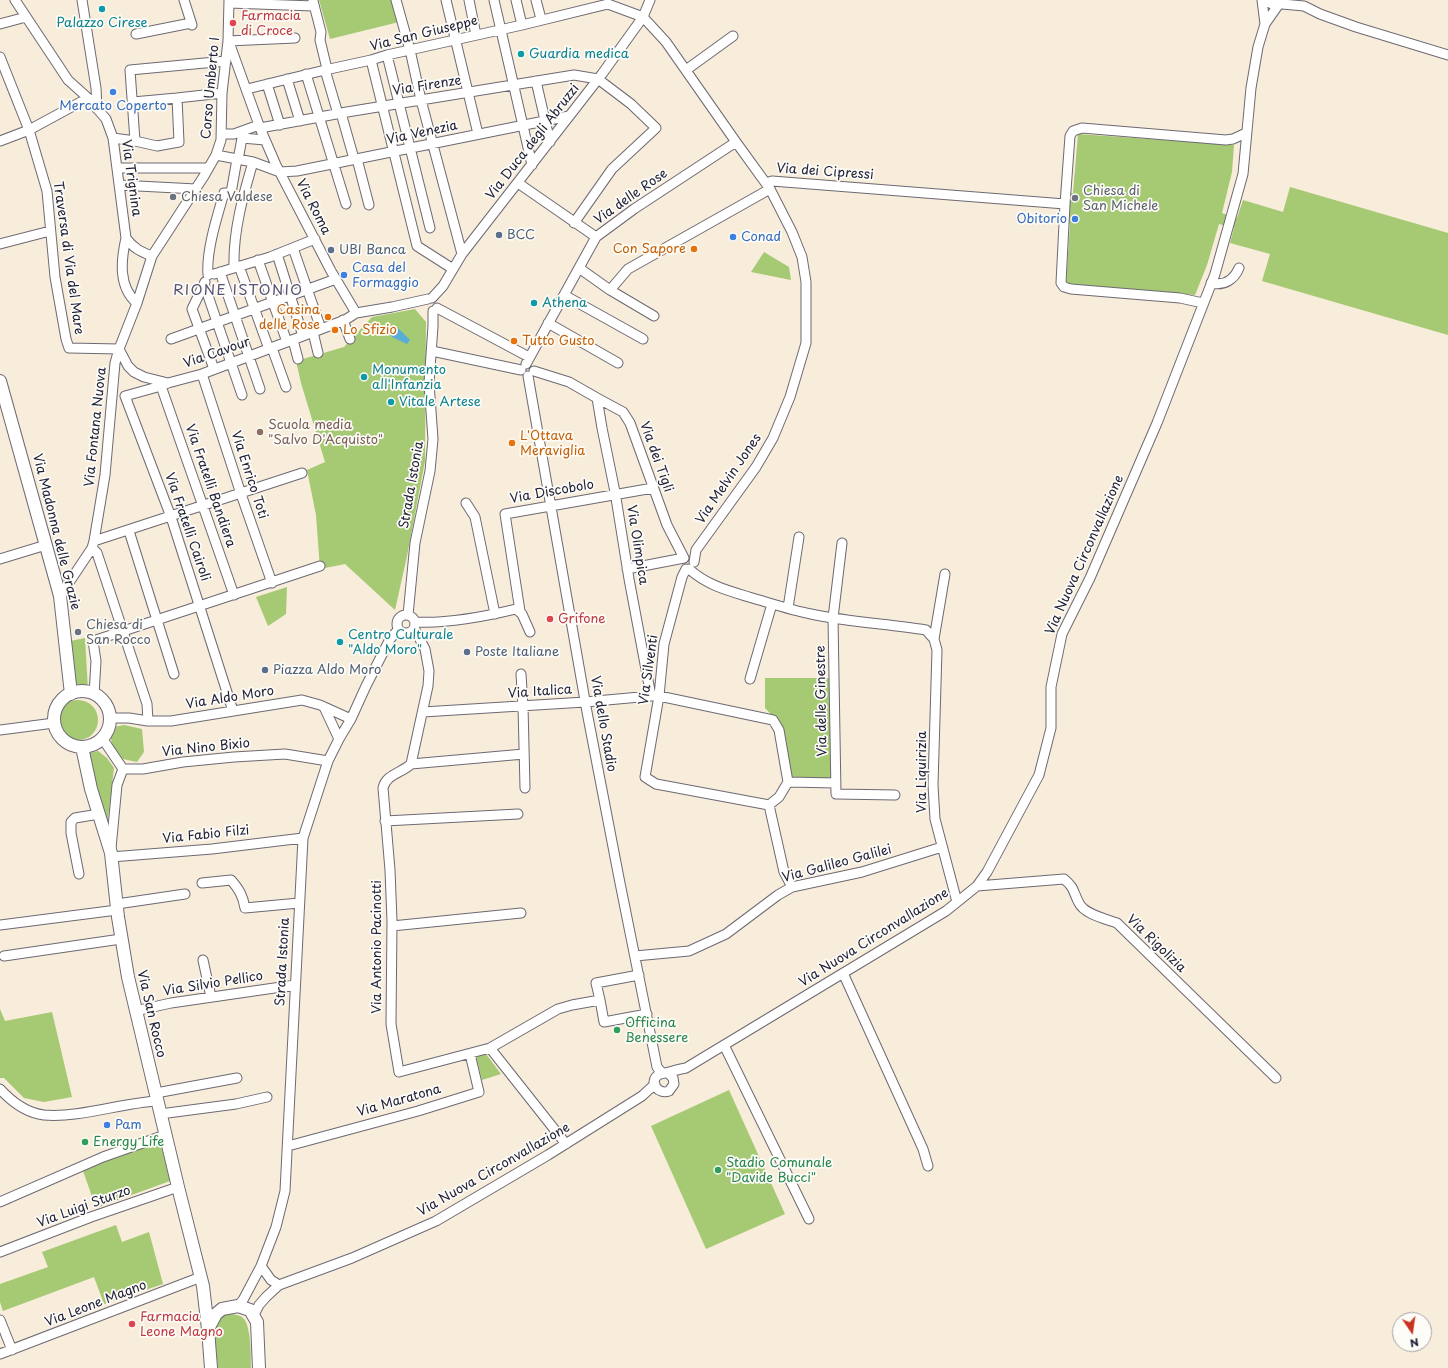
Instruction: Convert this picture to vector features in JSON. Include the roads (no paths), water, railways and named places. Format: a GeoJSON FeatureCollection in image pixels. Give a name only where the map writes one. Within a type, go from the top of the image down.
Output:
{"type":"FeatureCollection","features":[{"type":"Feature","properties":{"kind":"main road","name":"Via Madonna delle Grazie"},"geometry":{"type":"LineString","coordinates":[[0,381],[60,596],[71,694]]}},
{"type":"Feature","properties":{"kind":"main road"},"geometry":{"type":"LineString","coordinates":[[87,692],[94,694],[105,704],[110,718],[109,725],[102,738],[90,746],[74,746],[67,743],[60,738],[54,723],[54,714],[58,706],[63,698],[71,694],[87,692]]}},
{"type":"Feature","properties":{"kind":"main road","name":"Via San Rocco"},"geometry":{"type":"LineString","coordinates":[[82,747],[91,790],[111,855],[121,939],[135,1011],[202,1282]]}},
{"type":"Feature","properties":{"kind":"main road"},"geometry":{"type":"LineString","coordinates":[[202,1282],[213,1300],[222,1309]]}},
{"type":"Feature","properties":{"kind":"main road"},"geometry":{"type":"LineString","coordinates":[[202,1282],[211,1368]]}},
{"type":"Feature","properties":{"kind":"main road"},"geometry":{"type":"LineString","coordinates":[[208,1329],[216,1314],[222,1309],[238,1306],[250,1310],[257,1322],[259,1368]]}},
{"type":"Feature","properties":{"kind":"street","name":"Via Trignina"},"geometry":{"type":"LineString","coordinates":[[16,0],[68,80],[88,98],[106,119],[113,138],[126,238],[122,255],[125,288],[130,298],[137,303]]}},
{"type":"Feature","properties":{"kind":"street"},"geometry":{"type":"LineString","coordinates":[[82,0],[96,88],[97,109]]}},
{"type":"Feature","properties":{"kind":"street"},"geometry":{"type":"LineString","coordinates":[[136,34],[192,24],[184,0]]}},
{"type":"Feature","properties":{"kind":"street"},"geometry":{"type":"LineString","coordinates":[[396,0],[462,254]]}},
{"type":"Feature","properties":{"kind":"street"},"geometry":{"type":"LineString","coordinates":[[446,0],[478,134]]}},
{"type":"Feature","properties":{"kind":"street"},"geometry":{"type":"LineString","coordinates":[[468,0],[476,35]]}},
{"type":"Feature","properties":{"kind":"street"},"geometry":{"type":"LineString","coordinates":[[494,0],[532,165]]}},
{"type":"Feature","properties":{"kind":"street"},"geometry":{"type":"LineString","coordinates":[[516,0],[522,25]]}},
{"type":"Feature","properties":{"kind":"street"},"geometry":{"type":"LineString","coordinates":[[536,0],[541,19]]}},
{"type":"Feature","properties":{"kind":"street","name":"Via Duca degli Abruzzi"},"geometry":{"type":"LineString","coordinates":[[430,299],[453,269],[462,254],[518,184],[598,79],[643,17],[650,0]]}},
{"type":"Feature","properties":{"kind":"street","name":"Via Nuova Circonvallazione"},"geometry":{"type":"LineString","coordinates":[[1262,0],[1265,24]]}},
{"type":"Feature","properties":{"kind":"street"},"geometry":{"type":"LineString","coordinates":[[1265,0],[1272,4],[1303,3],[1320,14],[1356,28],[1448,55]]}},
{"type":"Feature","properties":{"kind":"street"},"geometry":{"type":"LineString","coordinates":[[229,1],[313,3],[321,32],[320,40],[326,70],[339,114],[356,159],[369,205]]}},
{"type":"Feature","properties":{"kind":"street","name":"Corso Umberto I"},"geometry":{"type":"LineString","coordinates":[[152,256],[196,189],[216,155],[221,140],[222,93],[228,41],[229,1]]}},
{"type":"Feature","properties":{"kind":"street"},"geometry":{"type":"LineString","coordinates":[[607,2],[643,17]]}},
{"type":"Feature","properties":{"kind":"street","name":"Via San Giuseppe"},"geometry":{"type":"LineString","coordinates":[[247,89],[387,55],[522,25],[607,2]]}},
{"type":"Feature","properties":{"kind":"street","name":"Via Nuova Circonvallazione"},"geometry":{"type":"LineString","coordinates":[[254,1315],[266,1297],[279,1285],[352,1258],[436,1221],[566,1144],[642,1096],[655,1084],[655,1079],[661,1072],[686,1068],[946,911],[977,886],[987,872],[1039,774],[1051,728],[1051,687],[1062,634],[1090,578],[1157,423],[1211,283],[1243,174],[1251,88],[1258,47],[1265,24],[1283,3]]}},
{"type":"Feature","properties":{"kind":"street"},"geometry":{"type":"LineString","coordinates":[[0,24],[26,17]]}},
{"type":"Feature","properties":{"kind":"street","name":"Via dei Cipressi"},"geometry":{"type":"LineString","coordinates":[[643,17],[666,42],[768,186],[772,181],[1064,204]]}},
{"type":"Feature","properties":{"kind":"street"},"geometry":{"type":"LineString","coordinates":[[686,70],[733,36]]}},
{"type":"Feature","properties":{"kind":"street"},"geometry":{"type":"LineString","coordinates":[[228,41],[295,38]]}},
{"type":"Feature","properties":{"kind":"street","name":"Via Roma"},"geometry":{"type":"LineString","coordinates":[[228,41],[247,89],[259,127],[280,172],[314,239],[356,313]]}},
{"type":"Feature","properties":{"kind":"street"},"geometry":{"type":"LineString","coordinates":[[387,55],[430,228]]}},
{"type":"Feature","properties":{"kind":"street","name":"Traversa di Via del Mare"},"geometry":{"type":"LineString","coordinates":[[0,57],[29,130],[47,191],[55,277],[66,339],[70,348],[119,349]]}},
{"type":"Feature","properties":{"kind":"street"},"geometry":{"type":"LineString","coordinates":[[371,60],[417,246],[453,269]]}},
{"type":"Feature","properties":{"kind":"street"},"geometry":{"type":"LineString","coordinates":[[135,141],[130,70],[226,61]]}},
{"type":"Feature","properties":{"kind":"street"},"geometry":{"type":"LineString","coordinates":[[306,74],[346,204]]}},
{"type":"Feature","properties":{"kind":"street","name":"Via Firenze"},"geometry":{"type":"LineString","coordinates":[[241,135],[259,127],[280,125],[513,84],[574,75],[598,79]]}},
{"type":"Feature","properties":{"kind":"street"},"geometry":{"type":"LineString","coordinates":[[287,79],[300,121]]}},
{"type":"Feature","properties":{"kind":"street"},"geometry":{"type":"LineString","coordinates":[[574,223],[612,169],[656,128],[631,104],[598,79]]}},
{"type":"Feature","properties":{"kind":"street"},"geometry":{"type":"LineString","coordinates":[[536,81],[550,142]]}},
{"type":"Feature","properties":{"kind":"street"},"geometry":{"type":"LineString","coordinates":[[267,84],[280,125]]}},
{"type":"Feature","properties":{"kind":"street"},"geometry":{"type":"LineString","coordinates":[[133,102],[222,93]]}},
{"type":"Feature","properties":{"kind":"street"},"geometry":{"type":"LineString","coordinates":[[0,141],[29,130],[88,98]]}},
{"type":"Feature","properties":{"kind":"street"},"geometry":{"type":"LineString","coordinates":[[113,138],[157,146],[179,142],[177,98]]}},
{"type":"Feature","properties":{"kind":"street","name":"Via Venezia"},"geometry":{"type":"LineString","coordinates":[[280,172],[297,171],[569,116]]}},
{"type":"Feature","properties":{"kind":"street"},"geometry":{"type":"LineString","coordinates":[[1203,303],[1180,298],[1071,289],[1064,287],[1061,283],[1064,204],[1070,136],[1076,129],[1082,128],[1226,140],[1233,139],[1246,133]]}},
{"type":"Feature","properties":{"kind":"street"},"geometry":{"type":"LineString","coordinates":[[221,134],[234,134],[265,140]]}},
{"type":"Feature","properties":{"kind":"street"},"geometry":{"type":"LineString","coordinates":[[214,369],[192,309],[208,275],[208,266],[216,222],[224,193],[231,193],[241,135]]}},
{"type":"Feature","properties":{"kind":"street","name":"Via delle Rose"},"geometry":{"type":"LineString","coordinates":[[528,368],[548,323],[596,237],[634,209],[736,142]]}},
{"type":"Feature","properties":{"kind":"street"},"geometry":{"type":"LineString","coordinates":[[216,155],[253,162],[280,172]]}},
{"type":"Feature","properties":{"kind":"street"},"geometry":{"type":"LineString","coordinates":[[253,162],[240,211],[234,249],[237,266],[286,387]]}},
{"type":"Feature","properties":{"kind":"street"},"geometry":{"type":"LineString","coordinates":[[117,168],[208,168]]}},
{"type":"Feature","properties":{"kind":"street"},"geometry":{"type":"LineString","coordinates":[[518,184],[596,237]]}},
{"type":"Feature","properties":{"kind":"street"},"geometry":{"type":"LineString","coordinates":[[119,186],[196,189]]}},
{"type":"Feature","properties":{"kind":"street"},"geometry":{"type":"LineString","coordinates":[[610,290],[628,269],[768,186]]}},
{"type":"Feature","properties":{"kind":"street","name":"Via Melvin Jones"},"geometry":{"type":"LineString","coordinates":[[687,566],[696,550],[756,466],[773,438],[790,397],[806,343],[806,282],[802,257],[792,232],[768,186]]}},
{"type":"Feature","properties":{"kind":"street"},"geometry":{"type":"LineString","coordinates":[[0,244],[50,231]]}},
{"type":"Feature","properties":{"kind":"street"},"geometry":{"type":"LineString","coordinates":[[126,238],[132,246],[152,256]]}},
{"type":"Feature","properties":{"kind":"street"},"geometry":{"type":"LineString","coordinates":[[208,275],[277,254],[314,239]]}},
{"type":"Feature","properties":{"kind":"street"},"geometry":{"type":"LineString","coordinates":[[293,248],[308,290],[317,331],[318,353]]}},
{"type":"Feature","properties":{"kind":"street"},"geometry":{"type":"LineString","coordinates":[[277,254],[303,336]]}},
{"type":"Feature","properties":{"kind":"street","name":"Via Fontana Nuova"},"geometry":{"type":"LineString","coordinates":[[60,596],[93,545],[105,475],[115,363],[152,256]]}},
{"type":"Feature","properties":{"kind":"street"},"geometry":{"type":"LineString","coordinates":[[258,260],[273,302],[298,360]]}},
{"type":"Feature","properties":{"kind":"street"},"geometry":{"type":"LineString","coordinates":[[579,268],[610,290],[654,316]]}},
{"type":"Feature","properties":{"kind":"street"},"geometry":{"type":"LineString","coordinates":[[1211,283],[1224,283],[1236,275],[1239,268]]}},
{"type":"Feature","properties":{"kind":"street"},"geometry":{"type":"LineString","coordinates":[[220,272],[260,389]]}},
{"type":"Feature","properties":{"kind":"street"},"geometry":{"type":"LineString","coordinates":[[171,339],[336,279]]}},
{"type":"Feature","properties":{"kind":"street"},"geometry":{"type":"LineString","coordinates":[[204,284],[242,395]]}},
{"type":"Feature","properties":{"kind":"street"},"geometry":{"type":"LineString","coordinates":[[564,295],[643,339]]}},
{"type":"Feature","properties":{"kind":"street"},"geometry":{"type":"LineString","coordinates":[[430,299],[426,302],[426,308],[429,311],[435,310],[528,368]]}},
{"type":"Feature","properties":{"kind":"street"},"geometry":{"type":"LineString","coordinates":[[356,313],[430,299]]}},
{"type":"Feature","properties":{"kind":"street","name":"Strada Istonia"},"geometry":{"type":"LineString","coordinates":[[412,622],[415,544],[430,472],[433,439],[429,384],[435,310]]}},
{"type":"Feature","properties":{"kind":"street","name":"Via Cavour"},"geometry":{"type":"LineString","coordinates":[[119,349],[128,366],[134,372],[164,384],[202,374],[270,349],[317,331],[356,313]]}},
{"type":"Feature","properties":{"kind":"street"},"geometry":{"type":"LineString","coordinates":[[343,320],[350,339]]}},
{"type":"Feature","properties":{"kind":"street"},"geometry":{"type":"LineString","coordinates":[[548,323],[618,363]]}},
{"type":"Feature","properties":{"kind":"street"},"geometry":{"type":"LineString","coordinates":[[432,351],[528,368]]}},
{"type":"Feature","properties":{"kind":"street","name":"Via dei Tigli"},"geometry":{"type":"LineString","coordinates":[[528,368],[569,382],[623,412],[627,416],[666,525],[687,566]]}},
{"type":"Feature","properties":{"kind":"street","name":"Via dello Stadio"},"geometry":{"type":"LineString","coordinates":[[528,368],[585,702],[638,975],[661,1072]]}},
{"type":"Feature","properties":{"kind":"street","name":"Via Enrico Toti"},"geometry":{"type":"LineString","coordinates":[[202,374],[272,583]]}},
{"type":"Feature","properties":{"kind":"street","name":"Via Fratelli Bandiera"},"geometry":{"type":"LineString","coordinates":[[164,384],[203,506],[234,595]]}},
{"type":"Feature","properties":{"kind":"street","name":"Via Fratelli Cairoli"},"geometry":{"type":"LineString","coordinates":[[164,384],[125,396],[172,517],[233,711]]}},
{"type":"Feature","properties":{"kind":"street","name":"Via Olimpica"},"geometry":{"type":"LineString","coordinates":[[598,398],[602,428],[616,494],[627,568],[655,696]]}},
{"type":"Feature","properties":{"kind":"street"},"geometry":{"type":"LineString","coordinates":[[148,721],[147,704],[124,632],[93,545],[128,531],[302,473]]}},
{"type":"Feature","properties":{"kind":"street","name":"Via Discobolo"},"geometry":{"type":"LineString","coordinates":[[520,611],[505,514],[653,488]]}},
{"type":"Feature","properties":{"kind":"street"},"geometry":{"type":"LineString","coordinates":[[466,503],[475,517],[494,614]]}},
{"type":"Feature","properties":{"kind":"street"},"geometry":{"type":"LineString","coordinates":[[128,531],[174,674]]}},
{"type":"Feature","properties":{"kind":"street"},"geometry":{"type":"LineString","coordinates":[[788,608],[799,537]]}},
{"type":"Feature","properties":{"kind":"street","name":"Via delle Ginestre"},"geometry":{"type":"LineString","coordinates":[[836,783],[833,618],[842,543]]}},
{"type":"Feature","properties":{"kind":"street"},"geometry":{"type":"LineString","coordinates":[[0,559],[46,545]]}},
{"type":"Feature","properties":{"kind":"street"},"geometry":{"type":"LineString","coordinates":[[94,694],[96,661],[93,641],[320,566]]}},
{"type":"Feature","properties":{"kind":"street"},"geometry":{"type":"LineString","coordinates":[[627,568],[687,566],[697,576],[714,586],[772,604],[833,618],[926,630],[934,639]]}},
{"type":"Feature","properties":{"kind":"street","name":"Via Silventi"},"geometry":{"type":"LineString","coordinates":[[687,566],[664,644],[655,696],[645,778],[656,784],[769,805]]}},
{"type":"Feature","properties":{"kind":"street","name":"Via Liquirizia"},"geometry":{"type":"LineString","coordinates":[[945,574],[934,639],[937,650],[933,785],[935,819],[956,902]]}},
{"type":"Feature","properties":{"kind":"street"},"geometry":{"type":"LineString","coordinates":[[750,678],[772,604]]}},
{"type":"Feature","properties":{"kind":"street"},"geometry":{"type":"LineString","coordinates":[[412,622],[430,623],[494,614],[516,609],[520,611],[530,632]]}},
{"type":"Feature","properties":{"kind":"street"},"geometry":{"type":"LineString","coordinates":[[412,622],[410,632],[405,633],[398,630],[396,624],[402,615],[412,622],[424,649],[430,671],[423,712],[411,764],[524,754]]}},
{"type":"Feature","properties":{"kind":"street","name":"Strada Istonia"},"geometry":{"type":"LineString","coordinates":[[238,1306],[243,1300],[261,1266],[276,1227],[285,1191],[303,838],[328,761],[351,719],[390,639],[398,630]]}},
{"type":"Feature","properties":{"kind":"street"},"geometry":{"type":"LineString","coordinates":[[521,674],[525,788]]}},
{"type":"Feature","properties":{"kind":"street","name":"Via Italica"},"geometry":{"type":"LineString","coordinates":[[423,712],[655,696],[772,720],[779,730],[788,782]]}},
{"type":"Feature","properties":{"kind":"street","name":"Via Aldo Moro"},"geometry":{"type":"LineString","coordinates":[[110,718],[129,718],[148,721],[186,719],[302,700],[324,707],[351,719]]}},
{"type":"Feature","properties":{"kind":"street"},"geometry":{"type":"LineString","coordinates":[[324,707],[339,739]]}},
{"type":"Feature","properties":{"kind":"street"},"geometry":{"type":"LineString","coordinates":[[0,730],[54,723]]}},
{"type":"Feature","properties":{"kind":"street"},"geometry":{"type":"LineString","coordinates":[[102,738],[123,769],[117,785],[111,855]]}},
{"type":"Feature","properties":{"kind":"street","name":"Via Nino Bixio"},"geometry":{"type":"LineString","coordinates":[[123,769],[143,769],[183,762],[285,754],[328,761]]}},
{"type":"Feature","properties":{"kind":"street","name":"Via Antonio Pacinotti"},"geometry":{"type":"LineString","coordinates":[[411,764],[407,768],[389,777],[384,782],[382,788],[390,870],[392,926],[391,1024],[399,1072],[470,1054]]}},
{"type":"Feature","properties":{"kind":"street"},"geometry":{"type":"LineString","coordinates":[[792,887],[784,872],[769,805],[779,797],[788,782],[836,783],[836,794],[895,795]]}},
{"type":"Feature","properties":{"kind":"street"},"geometry":{"type":"LineString","coordinates":[[79,874],[71,833],[71,822],[75,818],[99,814]]}},
{"type":"Feature","properties":{"kind":"street"},"geometry":{"type":"LineString","coordinates":[[385,821],[518,814]]}},
{"type":"Feature","properties":{"kind":"street","name":"Via Fabio Filzi"},"geometry":{"type":"LineString","coordinates":[[111,855],[212,849],[303,838]]}},
{"type":"Feature","properties":{"kind":"street","name":"Via Galileo Galilei"},"geometry":{"type":"LineString","coordinates":[[635,956],[689,951],[726,934],[778,895],[792,887],[862,872],[942,847]]}},
{"type":"Feature","properties":{"kind":"street","name":"Via Rigolizia"},"geometry":{"type":"LineString","coordinates":[[977,886],[1064,879],[1071,886],[1079,905],[1093,915],[1117,923],[1276,1078]]}},
{"type":"Feature","properties":{"kind":"street"},"geometry":{"type":"LineString","coordinates":[[202,883],[231,880],[243,896],[245,908],[299,903]]}},
{"type":"Feature","properties":{"kind":"street"},"geometry":{"type":"LineString","coordinates":[[0,925],[117,907],[185,894]]}},
{"type":"Feature","properties":{"kind":"street"},"geometry":{"type":"LineString","coordinates":[[392,926],[521,913]]}},
{"type":"Feature","properties":{"kind":"street"},"geometry":{"type":"LineString","coordinates":[[4,956],[121,939]]}},
{"type":"Feature","properties":{"kind":"street"},"geometry":{"type":"LineString","coordinates":[[203,960],[211,997]]}},
{"type":"Feature","properties":{"kind":"street"},"geometry":{"type":"LineString","coordinates":[[843,973],[923,1150],[928,1166]]}},
{"type":"Feature","properties":{"kind":"street"},"geometry":{"type":"LineString","coordinates":[[638,975],[596,983],[604,1022],[647,1014]]}},
{"type":"Feature","properties":{"kind":"street","name":"Via Silvio Pellico"},"geometry":{"type":"LineString","coordinates":[[135,1011],[211,997],[295,985]]}},
{"type":"Feature","properties":{"kind":"street"},"geometry":{"type":"LineString","coordinates":[[470,1054],[490,1048],[558,1009],[600,1000]]}},
{"type":"Feature","properties":{"kind":"street"},"geometry":{"type":"LineString","coordinates":[[724,1045],[809,1219]]}},
{"type":"Feature","properties":{"kind":"street"},"geometry":{"type":"LineString","coordinates":[[490,1048],[566,1144]]}},
{"type":"Feature","properties":{"kind":"street","name":"Via Maratona"},"geometry":{"type":"LineString","coordinates":[[288,1146],[478,1092],[470,1054]]}},
{"type":"Feature","properties":{"kind":"street","name":"Via Nuova Circonvallazione"},"geometry":{"type":"LineString","coordinates":[[642,1096],[669,1091],[695,1062]]}},
{"type":"Feature","properties":{"kind":"street"},"geometry":{"type":"LineString","coordinates":[[661,1072],[673,1078],[673,1088]]}},
{"type":"Feature","properties":{"kind":"street"},"geometry":{"type":"LineString","coordinates":[[0,1089],[11,1101],[26,1109],[43,1115],[68,1114],[156,1097],[237,1078]]}},
{"type":"Feature","properties":{"kind":"street"},"geometry":{"type":"LineString","coordinates":[[655,1084],[657,1089],[661,1092]]}},
{"type":"Feature","properties":{"kind":"street"},"geometry":{"type":"LineString","coordinates":[[160,1114],[236,1104],[267,1097]]}},
{"type":"Feature","properties":{"kind":"street"},"geometry":{"type":"LineString","coordinates":[[0,1202],[103,1158],[165,1135]]}},
{"type":"Feature","properties":{"kind":"street","name":"Via Luigi Sturzo"},"geometry":{"type":"LineString","coordinates":[[0,1252],[91,1217],[178,1187]]}},
{"type":"Feature","properties":{"kind":"street"},"geometry":{"type":"LineString","coordinates":[[261,1266],[271,1280],[279,1285]]}},
{"type":"Feature","properties":{"kind":"street","name":"Via Leone Magno"},"geometry":{"type":"LineString","coordinates":[[0,1354],[202,1282]]}},
{"type":"Feature","properties":{"kind":"street"},"geometry":{"type":"LineString","coordinates":[[0,1320],[12,1350]]}},
{"type":"Feature","properties":{"kind":"water"},"geometry":{"type":"Polygon","coordinates":[[[397,327],[410,340],[407,344],[392,337],[387,330],[397,327]]]}},
{"type":"Feature","properties":{"kind":"place","name":"Palazzo Cirese"},"geometry":{"type":"Point","coordinates":[102,9]}},
{"type":"Feature","properties":{"kind":"place","name":"Farmacia di Croce"},"geometry":{"type":"Point","coordinates":[233,23]}},
{"type":"Feature","properties":{"kind":"place","name":"Guardia medica"},"geometry":{"type":"Point","coordinates":[521,54]}},
{"type":"Feature","properties":{"kind":"place","name":"Mercato Coperto"},"geometry":{"type":"Point","coordinates":[113,92]}},
{"type":"Feature","properties":{"kind":"place","name":"Chiesa Valdese"},"geometry":{"type":"Point","coordinates":[173,197]}},
{"type":"Feature","properties":{"kind":"place","name":"Chiesa di San Michele"},"geometry":{"type":"Point","coordinates":[1075,198]}},
{"type":"Feature","properties":{"kind":"place","name":"Obitorio"},"geometry":{"type":"Point","coordinates":[1075,219]}},
{"type":"Feature","properties":{"kind":"place","name":"BCC"},"geometry":{"type":"Point","coordinates":[499,235]}},
{"type":"Feature","properties":{"kind":"place","name":"Conad"},"geometry":{"type":"Point","coordinates":[733,237]}},
{"type":"Feature","properties":{"kind":"place","name":"Con Sapore"},"geometry":{"type":"Point","coordinates":[694,249]}},
{"type":"Feature","properties":{"kind":"place","name":"UBI Banca"},"geometry":{"type":"Point","coordinates":[331,250]}},
{"type":"Feature","properties":{"kind":"place","name":"Casa del Formaggio"},"geometry":{"type":"Point","coordinates":[344,275]}},
{"type":"Feature","properties":{"kind":"place","name":"Athena"},"geometry":{"type":"Point","coordinates":[534,303]}},
{"type":"Feature","properties":{"kind":"place","name":"Casina delle Rose"},"geometry":{"type":"Point","coordinates":[328,317]}},
{"type":"Feature","properties":{"kind":"place","name":"Lo Sfizio"},"geometry":{"type":"Point","coordinates":[335,330]}},
{"type":"Feature","properties":{"kind":"place","name":"Tutto Gusto"},"geometry":{"type":"Point","coordinates":[514,341]}},
{"type":"Feature","properties":{"kind":"place","name":"Monumento all'Infanzia"},"geometry":{"type":"Point","coordinates":[364,377]}},
{"type":"Feature","properties":{"kind":"place","name":"Vitale Artese"},"geometry":{"type":"Point","coordinates":[391,402]}},
{"type":"Feature","properties":{"kind":"place","name":"Scuola media \"Salvo D'Acquisto\""},"geometry":{"type":"Point","coordinates":[260,432]}},
{"type":"Feature","properties":{"kind":"place","name":"L'Ottava Meraviglia"},"geometry":{"type":"Point","coordinates":[512,443]}},
{"type":"Feature","properties":{"kind":"place","name":"Grifone"},"geometry":{"type":"Point","coordinates":[550,619]}},
{"type":"Feature","properties":{"kind":"place","name":"Chiesa di San Rocco"},"geometry":{"type":"Point","coordinates":[78,632]}},
{"type":"Feature","properties":{"kind":"place","name":"Centro Culturale \"Aldo Moro\""},"geometry":{"type":"Point","coordinates":[340,642]}},
{"type":"Feature","properties":{"kind":"place","name":"Poste Italiane"},"geometry":{"type":"Point","coordinates":[467,652]}},
{"type":"Feature","properties":{"kind":"place","name":"Piazza Aldo Moro"},"geometry":{"type":"Point","coordinates":[265,670]}},
{"type":"Feature","properties":{"kind":"place","name":"Officina Benessere"},"geometry":{"type":"Point","coordinates":[617,1030]}},
{"type":"Feature","properties":{"kind":"place","name":"Pam"},"geometry":{"type":"Point","coordinates":[107,1125]}},
{"type":"Feature","properties":{"kind":"place","name":"Energy Life"},"geometry":{"type":"Point","coordinates":[85,1142]}},
{"type":"Feature","properties":{"kind":"place","name":"Stadio Comunale \"Davide Bucci\""},"geometry":{"type":"Point","coordinates":[718,1170]}},
{"type":"Feature","properties":{"kind":"place","name":"Farmacia Leone Magno"},"geometry":{"type":"Point","coordinates":[132,1324]}},
{"type":"Feature","properties":{"kind":"district","name":"RIONE ISTONIO"},"geometry":{"type":"Point","coordinates":[238,291]}}]}
